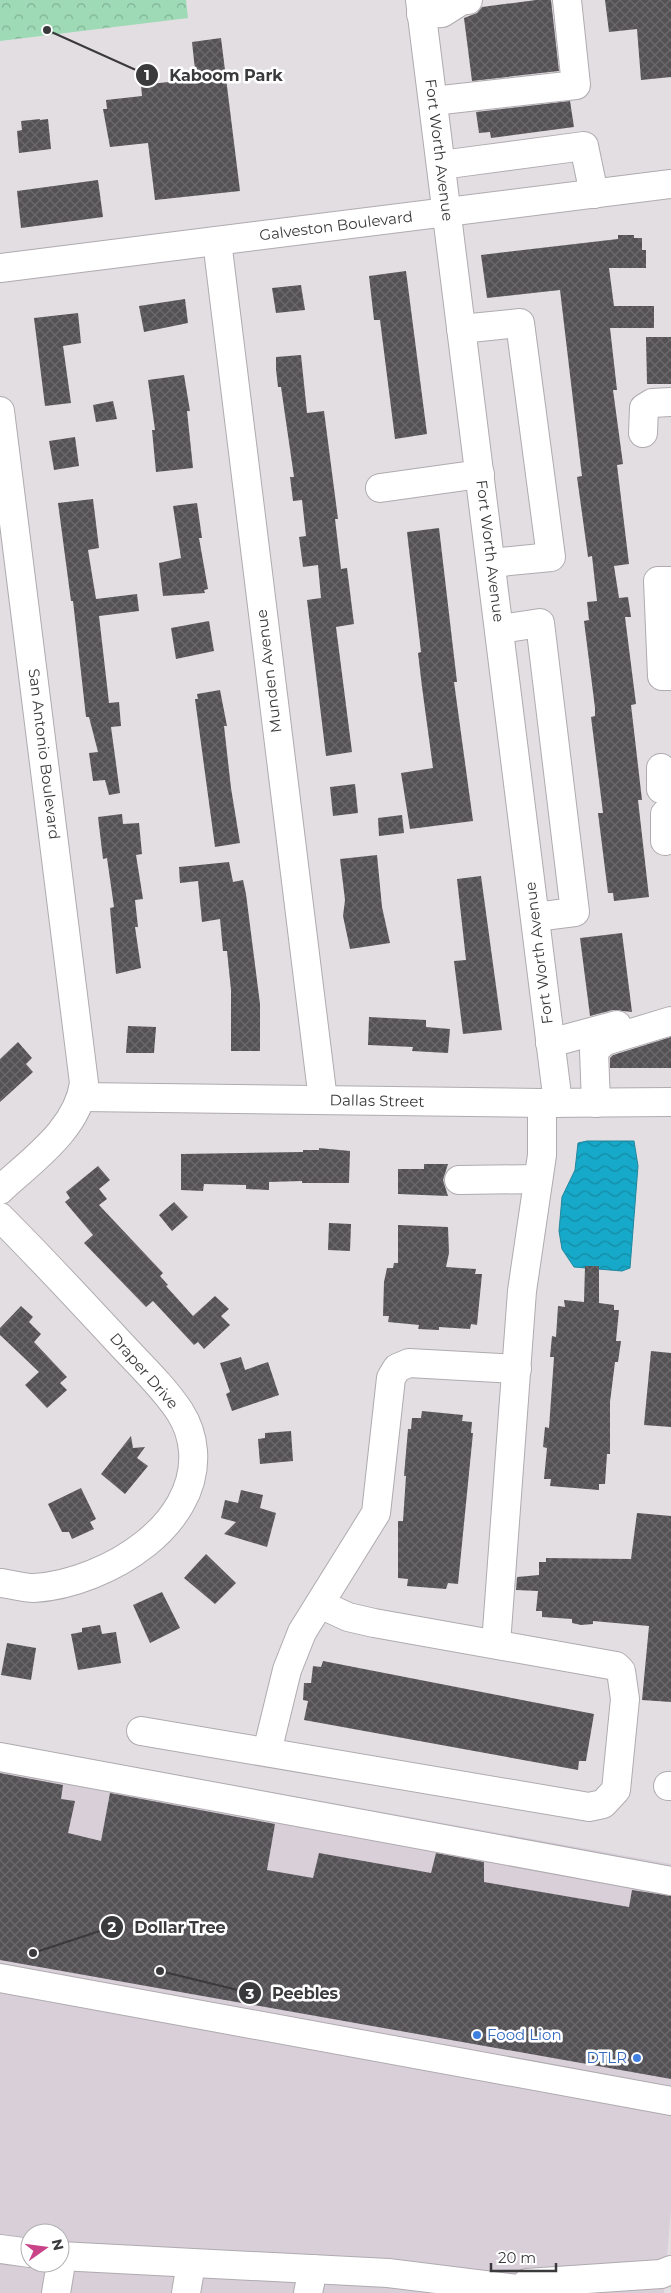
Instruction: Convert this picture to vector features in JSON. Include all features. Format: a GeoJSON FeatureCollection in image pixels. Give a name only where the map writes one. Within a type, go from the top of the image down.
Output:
{"type":"FeatureCollection","features":[{"type":"Feature","properties":{"kind":"street"},"geometry":{"type":"LineString","coordinates":[[420,7],[442,13],[461,1],[468,0]]}},
{"type":"Feature","properties":{"kind":"street"},"geometry":{"type":"LineString","coordinates":[[433,101],[576,85],[567,0]]}},
{"type":"Feature","properties":{"kind":"street","name":"Fort Worth Avenue"},"geometry":{"type":"LineString","coordinates":[[420,7],[492,564],[550,1043],[550,1103],[522,1290],[496,1644]]}},
{"type":"Feature","properties":{"kind":"street"},"geometry":{"type":"LineString","coordinates":[[441,165],[584,146],[594,194]]}},
{"type":"Feature","properties":{"kind":"street","name":"Galveston Boulevard"},"geometry":{"type":"LineString","coordinates":[[0,268],[671,184]]}},
{"type":"Feature","properties":{"kind":"street","name":"Munden Avenue"},"geometry":{"type":"LineString","coordinates":[[217,241],[323,1100]]}},
{"type":"Feature","properties":{"kind":"street"},"geometry":{"type":"LineString","coordinates":[[462,329],[520,324],[551,557],[492,564]]}},
{"type":"Feature","properties":{"kind":"street"},"geometry":{"type":"LineString","coordinates":[[643,433],[644,408],[652,403],[671,402]]}},
{"type":"Feature","properties":{"kind":"street","name":"San Antonio Boulevard"},"geometry":{"type":"LineString","coordinates":[[0,411],[62,895],[84,1083],[82,1097]]}},
{"type":"Feature","properties":{"kind":"street"},"geometry":{"type":"LineString","coordinates":[[380,488],[480,474]]}},
{"type":"Feature","properties":{"kind":"street"},"geometry":{"type":"LineString","coordinates":[[667,688],[662,676],[658,582],[671,581]]}},
{"type":"Feature","properties":{"kind":"street"},"geometry":{"type":"LineString","coordinates":[[500,628],[540,622],[575,912],[535,918]]}},
{"type":"Feature","properties":{"kind":"street"},"geometry":{"type":"LineString","coordinates":[[665,841],[665,814],[671,814]]}},
{"type":"Feature","properties":{"kind":"street"},"geometry":{"type":"LineString","coordinates":[[550,1043],[614,1026],[671,1007]]}},
{"type":"Feature","properties":{"kind":"street"},"geometry":{"type":"LineString","coordinates":[[596,1102],[594,1052],[598,1046],[605,1041],[671,1021]]}},
{"type":"Feature","properties":{"kind":"street"},"geometry":{"type":"LineString","coordinates":[[0,1190],[65,1128],[74,1116],[82,1097]]}},
{"type":"Feature","properties":{"kind":"street","name":"Dallas Street"},"geometry":{"type":"LineString","coordinates":[[82,1097],[550,1103],[671,1102]]}},
{"type":"Feature","properties":{"kind":"street"},"geometry":{"type":"LineString","coordinates":[[459,1180],[538,1179]]}},
{"type":"Feature","properties":{"kind":"street","name":"Draper Drive"},"geometry":{"type":"LineString","coordinates":[[0,1217],[52,1270],[174,1403],[190,1434],[193,1451],[192,1474],[185,1496],[172,1518],[142,1546],[81,1579],[60,1585],[32,1588],[0,1583]]}},
{"type":"Feature","properties":{"kind":"street"},"geometry":{"type":"LineString","coordinates":[[267,1752],[287,1670],[302,1632],[376,1513],[391,1378],[397,1368],[408,1363],[517,1369]]}},
{"type":"Feature","properties":{"kind":"street"},"geometry":{"type":"LineString","coordinates":[[141,1731],[589,1807],[610,1799],[616,1790],[625,1699],[621,1671],[616,1666],[374,1624],[348,1617],[320,1604]]}},
{"type":"Feature","properties":{"kind":"street"},"geometry":{"type":"LineString","coordinates":[[0,1757],[671,1881]]}},
{"type":"Feature","properties":{"kind":"street"},"geometry":{"type":"LineString","coordinates":[[0,1978],[671,2101]]}},
{"type":"Feature","properties":{"kind":"street"},"geometry":{"type":"LineString","coordinates":[[0,2249],[20,2252]]}},
{"type":"Feature","properties":{"kind":"street"},"geometry":{"type":"LineString","coordinates":[[70,2257],[191,2264],[311,2281],[356,2282],[388,2273],[550,2293]]}},
{"type":"Feature","properties":{"kind":"street"},"geometry":{"type":"LineString","coordinates":[[186,2293],[191,2264]]}},
{"type":"Feature","properties":{"kind":"street"},"geometry":{"type":"LineString","coordinates":[[490,2285],[661,2274],[671,2270]]}},
{"type":"Feature","properties":{"kind":"street"},"geometry":{"type":"LineString","coordinates":[[56,2293],[59,2273]]}},
{"type":"Feature","properties":{"kind":"shaded area"},"geometry":{"type":"Polygon","coordinates":[[[0,1743],[671,1864],[671,2208],[664,2293],[0,2293],[0,1743]]]}},
{"type":"Feature","properties":{"kind":"green space"},"geometry":{"type":"Polygon","coordinates":[[[0,0],[186,0],[188,18],[0,41],[0,0]]]}},
{"type":"Feature","properties":{"kind":"water"},"geometry":{"type":"Polygon","coordinates":[[[587,1141],[634,1141],[638,1166],[630,1268],[622,1271],[574,1267],[562,1249],[559,1231],[562,1197],[575,1170],[578,1143],[587,1141]]]}},
{"type":"Feature","properties":{"kind":"building"},"geometry":{"type":"Polygon","coordinates":[[[536,0],[551,0],[559,71],[472,81],[464,18],[477,13],[482,7],[536,0]]]}},
{"type":"Feature","properties":{"kind":"building"},"geometry":{"type":"Polygon","coordinates":[[[605,0],[671,0],[671,77],[641,80],[637,29],[609,32],[605,0]]]}},
{"type":"Feature","properties":{"kind":"building"},"geometry":{"type":"Polygon","coordinates":[[[221,38],[240,191],[155,200],[148,143],[110,147],[103,109],[107,109],[106,100],[142,96],[141,85],[196,79],[192,42],[221,38]]]}},
{"type":"Feature","properties":{"kind":"building"},"geometry":{"type":"Polygon","coordinates":[[[570,101],[574,127],[491,138],[490,132],[479,133],[476,112],[570,101]]]}},
{"type":"Feature","properties":{"kind":"building"},"geometry":{"type":"Polygon","coordinates":[[[48,119],[51,149],[19,153],[17,131],[22,130],[21,121],[48,119]]]}},
{"type":"Feature","properties":{"kind":"building"},"geometry":{"type":"Polygon","coordinates":[[[98,180],[103,217],[21,228],[17,191],[98,180]]]}},
{"type":"Feature","properties":{"kind":"building"},"geometry":{"type":"Polygon","coordinates":[[[618,235],[634,235],[634,238],[642,238],[642,250],[646,250],[646,268],[609,268],[614,306],[654,306],[654,328],[610,328],[617,390],[613,390],[623,464],[617,465],[629,564],[614,566],[619,598],[628,597],[631,617],[625,617],[636,704],[631,705],[642,800],[638,800],[649,897],[614,901],[613,893],[608,893],[598,813],[603,813],[591,717],[595,716],[595,708],[584,621],[589,620],[587,602],[597,601],[592,556],[588,557],[577,477],[582,476],[560,290],[487,298],[481,255],[618,239],[618,235]]]}},
{"type":"Feature","properties":{"kind":"building"},"geometry":{"type":"Polygon","coordinates":[[[406,271],[427,434],[395,439],[380,320],[374,320],[369,276],[406,271]]]}},
{"type":"Feature","properties":{"kind":"building"},"geometry":{"type":"Polygon","coordinates":[[[301,285],[305,310],[276,313],[272,288],[301,285]]]}},
{"type":"Feature","properties":{"kind":"building"},"geometry":{"type":"Polygon","coordinates":[[[185,299],[188,323],[144,332],[139,306],[185,299]]]}},
{"type":"Feature","properties":{"kind":"building"},"geometry":{"type":"Polygon","coordinates":[[[78,313],[81,343],[63,346],[71,403],[45,406],[34,318],[78,313]]]}},
{"type":"Feature","properties":{"kind":"building"},"geometry":{"type":"Polygon","coordinates":[[[646,337],[671,337],[671,384],[647,384],[646,337]]]}},
{"type":"Feature","properties":{"kind":"building"},"geometry":{"type":"Polygon","coordinates":[[[301,355],[307,413],[324,411],[338,519],[335,519],[341,569],[347,568],[354,624],[336,627],[352,752],[326,756],[307,600],[321,598],[318,565],[303,567],[299,537],[306,536],[302,500],[293,501],[290,477],[294,477],[281,387],[278,387],[276,369],[276,357],[301,355]]]}},
{"type":"Feature","properties":{"kind":"building"},"geometry":{"type":"Polygon","coordinates":[[[184,375],[190,411],[187,411],[193,468],[156,472],[152,430],[155,430],[148,380],[184,375]]]}},
{"type":"Feature","properties":{"kind":"building"},"geometry":{"type":"Polygon","coordinates":[[[113,401],[117,419],[96,422],[93,405],[113,401]]]}},
{"type":"Feature","properties":{"kind":"building"},"geometry":{"type":"Polygon","coordinates":[[[75,437],[79,466],[54,470],[49,441],[75,437]]]}},
{"type":"Feature","properties":{"kind":"building"},"geometry":{"type":"Polygon","coordinates":[[[93,499],[99,548],[88,550],[96,599],[137,594],[139,611],[99,616],[109,703],[119,702],[121,726],[111,727],[120,793],[109,795],[105,780],[93,781],[89,753],[98,752],[89,717],[86,717],[73,601],[71,601],[58,503],[93,499]]]}},
{"type":"Feature","properties":{"kind":"building"},"geometry":{"type":"Polygon","coordinates":[[[197,503],[202,538],[199,538],[208,589],[204,590],[205,593],[163,596],[159,563],[181,558],[173,506],[197,503]]]}},
{"type":"Feature","properties":{"kind":"building"},"geometry":{"type":"Polygon","coordinates":[[[439,528],[457,682],[454,682],[473,821],[410,829],[401,773],[433,768],[418,653],[421,652],[407,532],[439,528]]]}},
{"type":"Feature","properties":{"kind":"building"},"geometry":{"type":"Polygon","coordinates":[[[209,621],[214,651],[176,659],[171,628],[209,621]]]}},
{"type":"Feature","properties":{"kind":"building"},"geometry":{"type":"Polygon","coordinates":[[[220,690],[227,726],[224,726],[240,843],[215,847],[195,699],[198,699],[197,694],[220,690]]]}},
{"type":"Feature","properties":{"kind":"building"},"geometry":{"type":"Polygon","coordinates":[[[355,784],[358,813],[333,816],[330,787],[355,784]]]}},
{"type":"Feature","properties":{"kind":"building"},"geometry":{"type":"Polygon","coordinates":[[[122,814],[123,824],[139,823],[142,854],[136,855],[143,899],[135,900],[138,927],[135,927],[141,968],[116,974],[110,908],[114,907],[107,858],[103,859],[98,817],[122,814]]]}},
{"type":"Feature","properties":{"kind":"building"},"geometry":{"type":"Polygon","coordinates":[[[402,815],[404,833],[379,836],[378,818],[402,815]]]}},
{"type":"Feature","properties":{"kind":"building"},"geometry":{"type":"Polygon","coordinates":[[[377,855],[382,907],[390,943],[350,949],[343,916],[345,900],[340,859],[377,855]]]}},
{"type":"Feature","properties":{"kind":"building"},"geometry":{"type":"Polygon","coordinates":[[[229,862],[233,882],[243,880],[246,894],[260,1004],[260,1051],[231,1051],[231,990],[227,951],[223,951],[220,919],[202,922],[198,881],[180,883],[179,867],[229,862]]]}},
{"type":"Feature","properties":{"kind":"building"},"geometry":{"type":"Polygon","coordinates":[[[481,876],[502,1030],[463,1034],[454,961],[466,960],[457,879],[481,876]]]}},
{"type":"Feature","properties":{"kind":"building"},"geometry":{"type":"Polygon","coordinates":[[[622,933],[632,1012],[613,1010],[590,1016],[580,938],[622,933]]]}},
{"type":"Feature","properties":{"kind":"building"},"geometry":{"type":"Polygon","coordinates":[[[369,1017],[426,1020],[426,1027],[450,1029],[448,1053],[412,1051],[413,1047],[368,1045],[369,1017]]]}},
{"type":"Feature","properties":{"kind":"building"},"geometry":{"type":"Polygon","coordinates":[[[128,1026],[156,1027],[154,1053],[126,1053],[128,1026]]]}},
{"type":"Feature","properties":{"kind":"building"},"geometry":{"type":"Polygon","coordinates":[[[671,1037],[671,1068],[610,1068],[610,1058],[613,1055],[671,1037]]]}},
{"type":"Feature","properties":{"kind":"building"},"geometry":{"type":"Polygon","coordinates":[[[18,1042],[32,1058],[26,1064],[33,1072],[0,1102],[0,1059],[18,1042]]]}},
{"type":"Feature","properties":{"kind":"building"},"geometry":{"type":"Polygon","coordinates":[[[319,1148],[350,1151],[349,1183],[269,1182],[269,1190],[246,1189],[246,1185],[204,1184],[203,1191],[181,1190],[181,1154],[303,1152],[303,1150],[319,1150],[319,1148]]]}},
{"type":"Feature","properties":{"kind":"building"},"geometry":{"type":"Polygon","coordinates":[[[424,1164],[448,1164],[443,1180],[448,1196],[398,1194],[398,1169],[424,1169],[424,1164]]]}},
{"type":"Feature","properties":{"kind":"building"},"geometry":{"type":"Polygon","coordinates":[[[98,1166],[110,1180],[99,1189],[107,1199],[99,1205],[163,1273],[160,1276],[168,1285],[166,1286],[193,1316],[215,1296],[229,1309],[221,1316],[230,1325],[204,1349],[198,1342],[194,1345],[153,1301],[146,1307],[84,1243],[93,1235],[65,1202],[70,1198],[66,1192],[98,1166]]]}},
{"type":"Feature","properties":{"kind":"building"},"geometry":{"type":"Polygon","coordinates":[[[174,1202],[188,1217],[172,1231],[159,1215],[174,1202]]]}},
{"type":"Feature","properties":{"kind":"building"},"geometry":{"type":"Polygon","coordinates":[[[329,1223],[351,1224],[350,1251],[328,1250],[329,1223]]]}},
{"type":"Feature","properties":{"kind":"building"},"geometry":{"type":"Polygon","coordinates":[[[398,1225],[448,1227],[449,1253],[446,1267],[476,1269],[475,1274],[482,1274],[477,1325],[471,1324],[470,1329],[439,1327],[439,1330],[418,1329],[419,1325],[388,1322],[389,1316],[383,1316],[384,1282],[387,1268],[393,1268],[394,1263],[398,1263],[398,1225]]]}},
{"type":"Feature","properties":{"kind":"building"},"geometry":{"type":"Polygon","coordinates":[[[585,1266],[599,1266],[599,1303],[614,1305],[614,1310],[619,1310],[616,1341],[621,1341],[618,1362],[615,1362],[610,1402],[610,1454],[607,1454],[605,1484],[599,1484],[599,1490],[550,1486],[551,1479],[544,1479],[547,1448],[543,1447],[545,1427],[549,1428],[554,1357],[550,1357],[552,1336],[556,1337],[558,1306],[565,1307],[564,1300],[584,1302],[585,1266]]]}},
{"type":"Feature","properties":{"kind":"building"},"geometry":{"type":"Polygon","coordinates":[[[21,1306],[33,1317],[29,1322],[41,1334],[34,1342],[67,1377],[60,1383],[67,1390],[47,1408],[25,1385],[39,1372],[0,1335],[0,1328],[21,1306]]]}},
{"type":"Feature","properties":{"kind":"building"},"geometry":{"type":"Polygon","coordinates":[[[651,1351],[671,1353],[671,1427],[644,1425],[651,1351]]]}},
{"type":"Feature","properties":{"kind":"building"},"geometry":{"type":"Polygon","coordinates":[[[241,1357],[245,1370],[268,1362],[279,1395],[232,1411],[226,1394],[230,1392],[220,1363],[241,1357]]]}},
{"type":"Feature","properties":{"kind":"building"},"geometry":{"type":"Polygon","coordinates":[[[422,1411],[463,1415],[462,1421],[472,1422],[471,1433],[473,1433],[458,1584],[448,1583],[446,1589],[407,1586],[408,1579],[398,1578],[398,1521],[403,1521],[408,1429],[411,1429],[412,1418],[421,1418],[422,1411]]]}},
{"type":"Feature","properties":{"kind":"building"},"geometry":{"type":"Polygon","coordinates":[[[291,1431],[293,1461],[260,1464],[258,1439],[265,1438],[265,1433],[291,1431]]]}},
{"type":"Feature","properties":{"kind":"building"},"geometry":{"type":"Polygon","coordinates":[[[131,1436],[133,1448],[145,1447],[137,1458],[148,1466],[125,1494],[101,1474],[131,1436]]]}},
{"type":"Feature","properties":{"kind":"building"},"geometry":{"type":"Polygon","coordinates":[[[81,1488],[96,1519],[90,1522],[94,1529],[72,1539],[69,1532],[62,1532],[48,1504],[81,1488]]]}},
{"type":"Feature","properties":{"kind":"building"},"geometry":{"type":"Polygon","coordinates":[[[241,1490],[263,1495],[260,1508],[276,1513],[267,1547],[224,1534],[236,1522],[221,1518],[225,1500],[238,1503],[241,1490]]]}},
{"type":"Feature","properties":{"kind":"building"},"geometry":{"type":"Polygon","coordinates":[[[637,1513],[671,1516],[671,1702],[642,1700],[649,1626],[593,1621],[593,1624],[581,1625],[572,1623],[572,1619],[542,1617],[542,1611],[536,1611],[538,1591],[516,1590],[517,1577],[539,1575],[539,1562],[546,1562],[546,1558],[631,1559],[637,1513]]]}},
{"type":"Feature","properties":{"kind":"building"},"geometry":{"type":"Polygon","coordinates":[[[206,1554],[236,1583],[215,1604],[184,1578],[206,1554]]]}},
{"type":"Feature","properties":{"kind":"building"},"geometry":{"type":"Polygon","coordinates":[[[162,1592],[180,1628],[150,1643],[133,1605],[162,1592]]]}},
{"type":"Feature","properties":{"kind":"building"},"geometry":{"type":"Polygon","coordinates":[[[100,1625],[102,1634],[116,1632],[121,1663],[78,1670],[71,1634],[82,1632],[82,1628],[100,1625]]]}},
{"type":"Feature","properties":{"kind":"building"},"geometry":{"type":"Polygon","coordinates":[[[7,1643],[36,1648],[31,1680],[1,1675],[7,1643]]]}},
{"type":"Feature","properties":{"kind":"building"},"geometry":{"type":"Polygon","coordinates":[[[323,1661],[594,1714],[586,1761],[579,1761],[578,1770],[304,1720],[308,1701],[303,1700],[304,1683],[311,1683],[313,1666],[321,1667],[323,1661]]]}},
{"type":"Feature","properties":{"kind":"building"},"geometry":{"type":"Polygon","coordinates":[[[0,1773],[63,1785],[61,1799],[75,1801],[68,1833],[101,1841],[110,1793],[275,1824],[267,1870],[313,1878],[319,1853],[431,1873],[436,1853],[484,1862],[484,1882],[629,1907],[632,1890],[671,1896],[671,2079],[0,1960],[0,1773]]]}},
{"type":"Feature","properties":{"kind":"place","name":"Kaboom Park"},"geometry":{"type":"Point","coordinates":[47,30]}},
{"type":"Feature","properties":{"kind":"place","name":"Dollar Tree"},"geometry":{"type":"Point","coordinates":[33,1953]}},
{"type":"Feature","properties":{"kind":"place","name":"Peebles"},"geometry":{"type":"Point","coordinates":[160,1971]}},
{"type":"Feature","properties":{"kind":"place","name":"Food Lion"},"geometry":{"type":"Point","coordinates":[477,2035]}},
{"type":"Feature","properties":{"kind":"place","name":"DTLR"},"geometry":{"type":"Point","coordinates":[637,2058]}}]}
